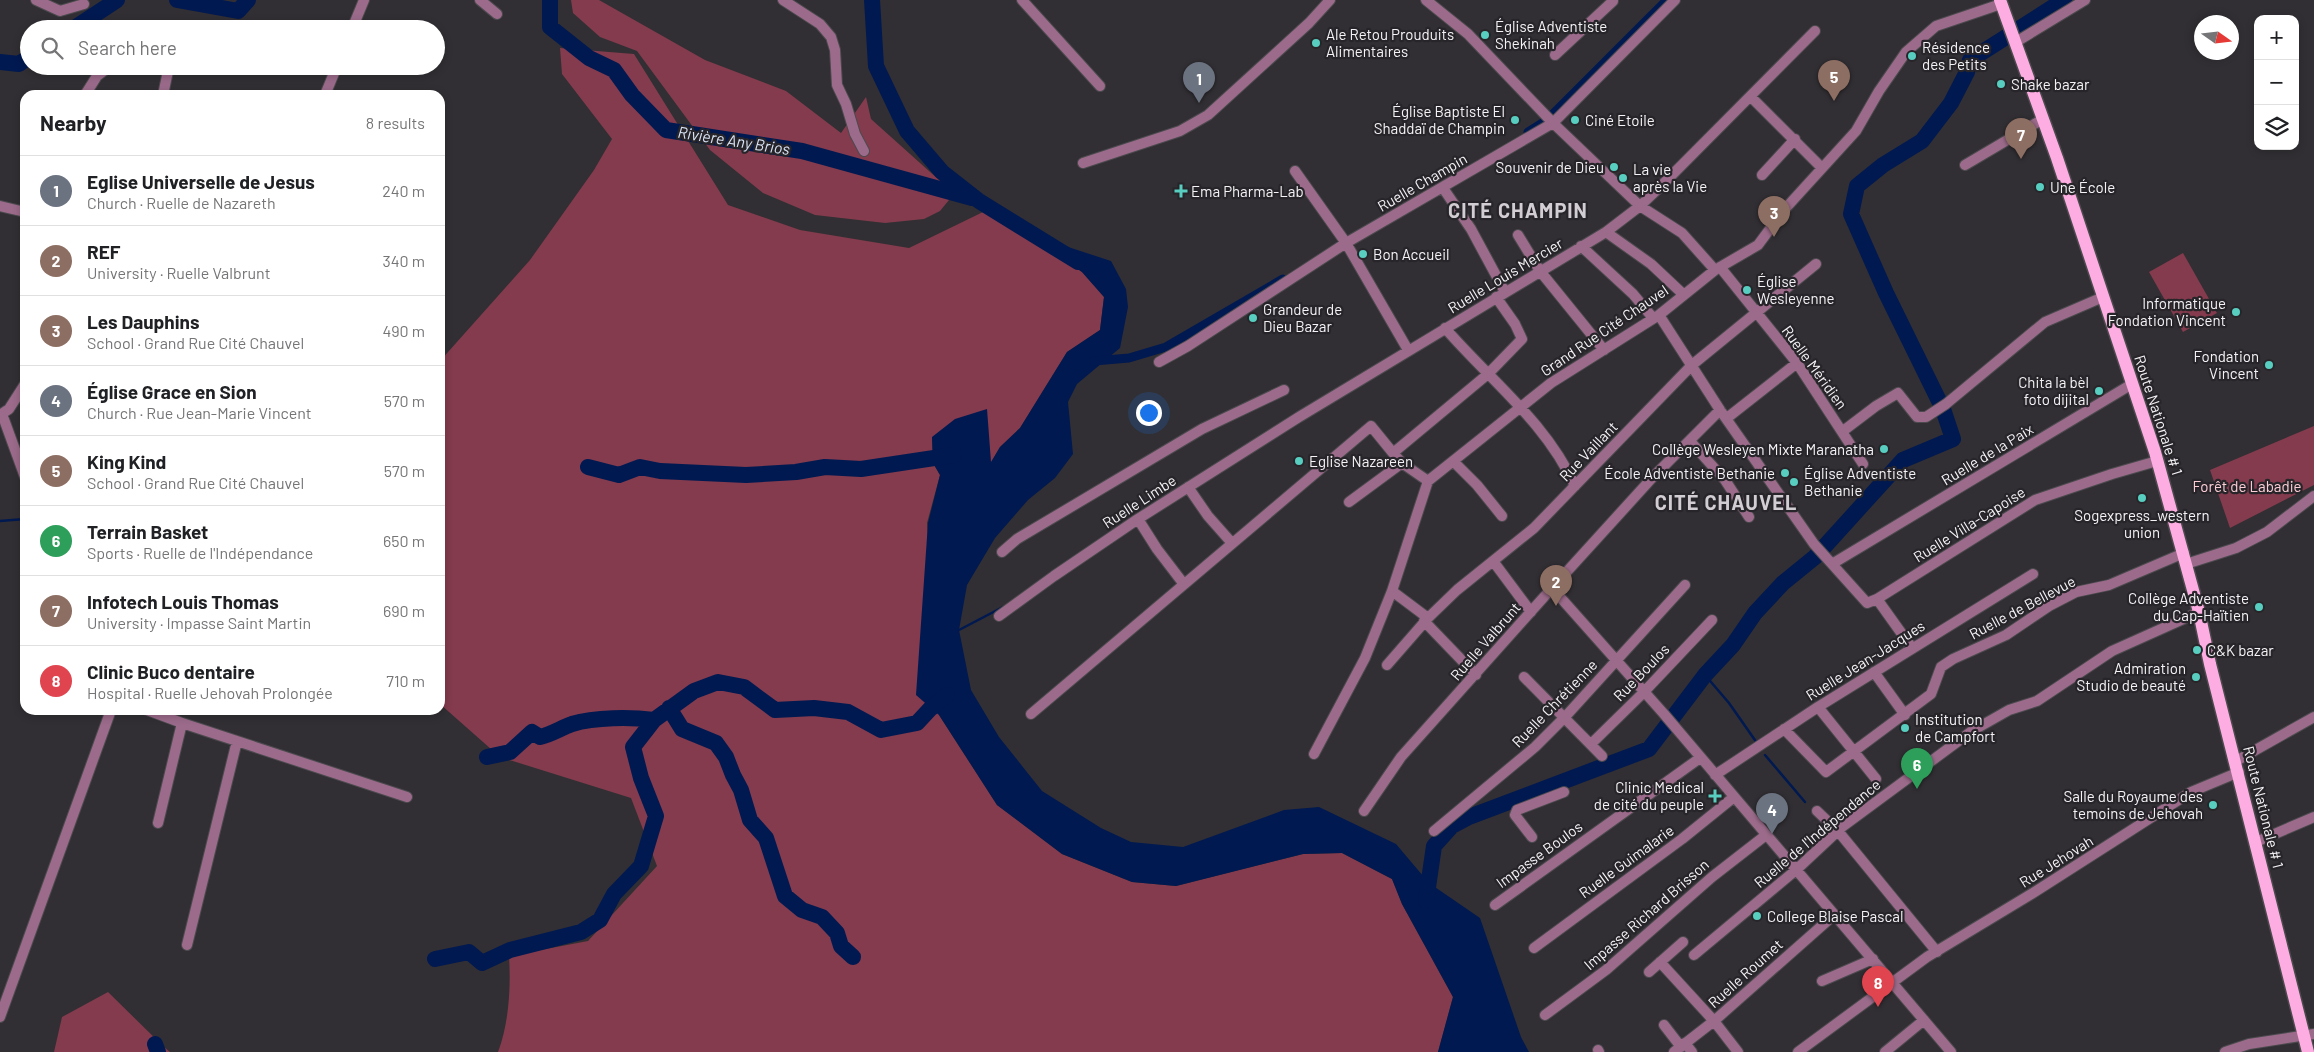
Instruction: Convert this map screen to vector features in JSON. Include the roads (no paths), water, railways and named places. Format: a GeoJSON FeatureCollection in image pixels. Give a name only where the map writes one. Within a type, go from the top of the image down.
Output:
{"type":"FeatureCollection","features":[{"type":"Feature","properties":{"kind":"main road","name":"Route Nationale # 1"},"geometry":{"type":"LineString","coordinates":[[2001,2],[2043,120],[2157,461],[2185,559],[2256,842],[2309,1036],[2308,1052]]}},
{"type":"Feature","properties":{"kind":"street"},"geometry":{"type":"LineString","coordinates":[[36,0],[60,10],[84,4]]}},
{"type":"Feature","properties":{"kind":"street"},"geometry":{"type":"LineString","coordinates":[[356,20],[364,0]]}},
{"type":"Feature","properties":{"kind":"street"},"geometry":{"type":"LineString","coordinates":[[481,0],[498,14]]}},
{"type":"Feature","properties":{"kind":"street"},"geometry":{"type":"LineString","coordinates":[[783,0],[820,24],[831,37],[835,50],[837,85],[846,104],[855,134],[864,151]]}},
{"type":"Feature","properties":{"kind":"street"},"geometry":{"type":"LineString","coordinates":[[1022,0],[1100,86]]}},
{"type":"Feature","properties":{"kind":"street"},"geometry":{"type":"LineString","coordinates":[[1082,163],[1180,131],[1208,115],[1309,23],[1330,0]]}},
{"type":"Feature","properties":{"kind":"street","name":"Ruelle Méridien"},"geometry":{"type":"LineString","coordinates":[[1426,0],[1468,34],[1553,123],[1640,206],[1682,233],[1718,269],[1797,363],[1863,464]]}},
{"type":"Feature","properties":{"kind":"street","name":"Ruelle Champin"},"geometry":{"type":"LineString","coordinates":[[1159,362],[1346,243],[1553,123],[1674,0]]}},
{"type":"Feature","properties":{"kind":"street"},"geometry":{"type":"LineString","coordinates":[[2016,42],[2085,0]]}},
{"type":"Feature","properties":{"kind":"street"},"geometry":{"type":"LineString","coordinates":[[1555,55],[1612,1]]}},
{"type":"Feature","properties":{"kind":"street","name":"Grand Rue Cité Chauvel"},"geometry":{"type":"LineString","coordinates":[[1428,480],[1551,383],[1656,316],[1718,269],[1758,245],[1821,167],[1856,131],[1879,91],[1906,52],[1936,26],[2001,2]]}},
{"type":"Feature","properties":{"kind":"street","name":"Ruelle Louis Mercier"},"geometry":{"type":"LineString","coordinates":[[1299,417],[1606,232],[1640,206],[1816,31]]}},
{"type":"Feature","properties":{"kind":"street"},"geometry":{"type":"LineString","coordinates":[[88,90],[98,75]]}},
{"type":"Feature","properties":{"kind":"street"},"geometry":{"type":"LineString","coordinates":[[164,90],[167,75]]}},
{"type":"Feature","properties":{"kind":"street"},"geometry":{"type":"LineString","coordinates":[[327,90],[333,75]]}},
{"type":"Feature","properties":{"kind":"street"},"geometry":{"type":"LineString","coordinates":[[1751,97],[1821,167]]}},
{"type":"Feature","properties":{"kind":"street"},"geometry":{"type":"LineString","coordinates":[[1966,165],[2043,120]]}},
{"type":"Feature","properties":{"kind":"street"},"geometry":{"type":"LineString","coordinates":[[1762,175],[1795,140]]}},
{"type":"Feature","properties":{"kind":"street"},"geometry":{"type":"LineString","coordinates":[[1295,171],[1346,243],[1408,350]]}},
{"type":"Feature","properties":{"kind":"street"},"geometry":{"type":"LineString","coordinates":[[1393,453],[1488,374],[1522,339],[1471,229],[1443,188]]}},
{"type":"Feature","properties":{"kind":"street"},"geometry":{"type":"LineString","coordinates":[[0,206],[20,211]]}},
{"type":"Feature","properties":{"kind":"street"},"geometry":{"type":"LineString","coordinates":[[1606,232],[1651,264],[1684,295]]}},
{"type":"Feature","properties":{"kind":"street"},"geometry":{"type":"LineString","coordinates":[[1518,235],[1540,271],[1604,350]]}},
{"type":"Feature","properties":{"kind":"street"},"geometry":{"type":"LineString","coordinates":[[1581,246],[1656,316],[1692,365],[1817,548],[1864,601],[1867,603],[1877,599],[1912,648]]}},
{"type":"Feature","properties":{"kind":"street","name":"Rue Vaillant"},"geometry":{"type":"LineString","coordinates":[[1387,665],[1426,619],[1534,528],[1692,365],[1816,264]]}},
{"type":"Feature","properties":{"kind":"street"},"geometry":{"type":"LineString","coordinates":[[1843,431],[1876,406],[1898,393],[1916,417],[1923,418],[1946,404],[2045,322],[2103,297]]}},
{"type":"Feature","properties":{"kind":"street"},"geometry":{"type":"LineString","coordinates":[[1445,328],[1522,407],[1556,450],[1575,486]]}},
{"type":"Feature","properties":{"kind":"street","name":"Ruelle Valbrunt"},"geometry":{"type":"LineString","coordinates":[[1364,811],[1401,758],[1652,478],[1690,441],[1724,414],[1797,363]]}},
{"type":"Feature","properties":{"kind":"street","name":"Ruelle de la Paix"},"geometry":{"type":"LineString","coordinates":[[1832,564],[2132,384]]}},
{"type":"Feature","properties":{"kind":"street"},"geometry":{"type":"LineString","coordinates":[[1002,552],[1017,539],[1202,429],[1284,390]]}},
{"type":"Feature","properties":{"kind":"street"},"geometry":{"type":"LineString","coordinates":[[20,392],[9,409],[1,415],[20,464]]}},
{"type":"Feature","properties":{"kind":"street","name":"Ruelle Limbe"},"geometry":{"type":"LineString","coordinates":[[999,616],[1054,576],[1138,520],[1299,417]]}},
{"type":"Feature","properties":{"kind":"street"},"geometry":{"type":"LineString","coordinates":[[1031,714],[1183,583],[1371,426],[1402,463],[1428,480],[1392,591],[1364,658],[1314,754]]}},
{"type":"Feature","properties":{"kind":"street"},"geometry":{"type":"LineString","coordinates":[[1690,441],[1725,480],[1749,517]]}},
{"type":"Feature","properties":{"kind":"street"},"geometry":{"type":"LineString","coordinates":[[1453,461],[1477,485],[1502,516]]}},
{"type":"Feature","properties":{"kind":"street","name":"Ruelle Villa-Capoise"},"geometry":{"type":"LineString","coordinates":[[1877,599],[2034,500],[2157,461]]}},
{"type":"Feature","properties":{"kind":"street"},"geometry":{"type":"LineString","coordinates":[[1349,502],[1402,463]]}},
{"type":"Feature","properties":{"kind":"street"},"geometry":{"type":"LineString","coordinates":[[1188,487],[1208,516],[1232,542]]}},
{"type":"Feature","properties":{"kind":"street","name":"Ruelle de Bellevue"},"geometry":{"type":"LineString","coordinates":[[1784,729],[1826,772],[1931,694],[1941,667],[1953,659],[2006,635],[2049,606],[2076,592],[2109,585],[2185,559],[2236,548],[2266,532],[2314,496]]}},
{"type":"Feature","properties":{"kind":"street"},"geometry":{"type":"LineString","coordinates":[[1138,520],[1183,583]]}},
{"type":"Feature","properties":{"kind":"street"},"geometry":{"type":"LineString","coordinates":[[1493,561],[1531,612]]}},
{"type":"Feature","properties":{"kind":"street","name":"Ruelle Jean-Jacques"},"geometry":{"type":"LineString","coordinates":[[1715,775],[1818,707],[2033,574]]}},
{"type":"Feature","properties":{"kind":"street","name":"Ruelle Chrétienne"},"geometry":{"type":"LineString","coordinates":[[1434,831],[1528,753],[1565,717],[1685,585]]}},
{"type":"Feature","properties":{"kind":"street"},"geometry":{"type":"LineString","coordinates":[[1552,588],[1664,714],[1951,1052]]}},
{"type":"Feature","properties":{"kind":"street"},"geometry":{"type":"LineString","coordinates":[[1392,591],[1426,619],[1476,675]]}},
{"type":"Feature","properties":{"kind":"street","name":"Ruelle de l'Indépendance"},"geometry":{"type":"LineString","coordinates":[[1694,955],[1877,800],[1972,731],[2009,710],[2038,701],[2112,651],[2199,612]]}},
{"type":"Feature","properties":{"kind":"street","name":"Rue Boulos"},"geometry":{"type":"LineString","coordinates":[[1591,744],[1644,693],[1712,620]]}},
{"type":"Feature","properties":{"kind":"street"},"geometry":{"type":"LineString","coordinates":[[1874,672],[1905,715]]}},
{"type":"Feature","properties":{"kind":"street"},"geometry":{"type":"LineString","coordinates":[[1524,677],[1602,756]]}},
{"type":"Feature","properties":{"kind":"street"},"geometry":{"type":"LineString","coordinates":[[1818,707],[1876,778]]}},
{"type":"Feature","properties":{"kind":"street"},"geometry":{"type":"LineString","coordinates":[[0,1017],[109,715]]}},
{"type":"Feature","properties":{"kind":"street"},"geometry":{"type":"LineString","coordinates":[[160,715],[407,797]]}},
{"type":"Feature","properties":{"kind":"street","name":"Rue Jehovah"},"geometry":{"type":"LineString","coordinates":[[1798,1052],[1892,982],[1937,952],[2314,717]]}},
{"type":"Feature","properties":{"kind":"street"},"geometry":{"type":"LineString","coordinates":[[158,823],[182,724]]}},
{"type":"Feature","properties":{"kind":"street"},"geometry":{"type":"LineString","coordinates":[[187,945],[237,741]]}},
{"type":"Feature","properties":{"kind":"street","name":"Impasse Boulos"},"geometry":{"type":"LineString","coordinates":[[1495,905],[1700,758]]}},
{"type":"Feature","properties":{"kind":"street"},"geometry":{"type":"LineString","coordinates":[[1532,837],[1515,812],[1520,807],[1564,792]]}},
{"type":"Feature","properties":{"kind":"street","name":"Ruelle Guimalarie"},"geometry":{"type":"LineString","coordinates":[[1534,948],[1682,839],[1734,797]]}},
{"type":"Feature","properties":{"kind":"street"},"geometry":{"type":"LineString","coordinates":[[1817,811],[1838,832],[1937,952]]}},
{"type":"Feature","properties":{"kind":"street"},"geometry":{"type":"LineString","coordinates":[[2256,842],[2314,817]]}},
{"type":"Feature","properties":{"kind":"street","name":"Impasse Richard Brisson"},"geometry":{"type":"LineString","coordinates":[[1545,1015],[1606,970],[1712,876],[1766,835]]}},
{"type":"Feature","properties":{"kind":"street","name":"Ruelle Roumet"},"geometry":{"type":"LineString","coordinates":[[1683,1049],[1834,914]]}},
{"type":"Feature","properties":{"kind":"street"},"geometry":{"type":"LineString","coordinates":[[1649,972],[1683,942]]}},
{"type":"Feature","properties":{"kind":"street"},"geometry":{"type":"LineString","coordinates":[[1822,981],[1873,959]]}},
{"type":"Feature","properties":{"kind":"street"},"geometry":{"type":"LineString","coordinates":[[1660,962],[1714,1022],[1738,1052]]}},
{"type":"Feature","properties":{"kind":"street"},"geometry":{"type":"LineString","coordinates":[[1885,1052],[1924,1020]]}},
{"type":"Feature","properties":{"kind":"street"},"geometry":{"type":"LineString","coordinates":[[1664,1025],[1683,1049]]}},
{"type":"Feature","properties":{"kind":"street"},"geometry":{"type":"LineString","coordinates":[[2224,1052],[2249,1044],[2309,1036]]}},
{"type":"Feature","properties":{"kind":"water"},"geometry":{"type":"Polygon","coordinates":[[[1062,245],[1111,261],[1126,289],[1128,307],[1120,348],[1077,384],[1068,402],[1073,454],[1055,478],[1028,500],[995,538],[967,585],[959,630],[971,690],[999,737],[1042,791],[1101,828],[1131,842],[1183,847],[1284,810],[1319,807],[1396,844],[1429,883],[1480,918],[1521,1037],[1529,1052],[1438,1052],[1453,997],[1402,904],[1392,879],[1342,853],[1303,854],[1176,886],[1132,882],[1062,854],[997,805],[939,715],[916,695],[928,523],[940,475],[933,463],[932,437],[955,419],[987,409],[991,462],[1000,447],[1020,428],[1067,352],[1100,330],[1104,297],[1082,272],[1057,255],[1062,245]]]}},
{"type":"Feature","properties":{"kind":"waterway","name":"Rivière Any Brios"},"geometry":{"type":"LineString","coordinates":[[87,20],[117,0]]}},
{"type":"Feature","properties":{"kind":"waterway","name":"Rivière Any Brios"},"geometry":{"type":"LineString","coordinates":[[177,0],[238,11],[248,0]]}},
{"type":"Feature","properties":{"kind":"waterway","name":"Rivière Any Brios"},"geometry":{"type":"LineString","coordinates":[[550,0],[550,27],[589,58],[614,70],[632,95],[666,130],[802,151],[972,198]]}},
{"type":"Feature","properties":{"kind":"waterway"},"geometry":{"type":"LineString","coordinates":[[872,0],[876,66],[907,131],[942,172],[979,201],[1078,262]]}},
{"type":"Feature","properties":{"kind":"waterway"},"geometry":{"type":"LineString","coordinates":[[1528,132],[1547,120],[1667,0]]}},
{"type":"Feature","properties":{"kind":"waterway"},"geometry":{"type":"LineString","coordinates":[[1426,901],[1434,846],[1452,826],[1469,817],[1649,749],[1705,675],[1733,645],[1755,613],[1783,583],[1815,557],[1903,460],[1953,439],[1943,409],[1886,293],[1851,214],[1857,186],[1883,165],[1922,141],[1951,103],[1967,72],[1970,60],[2064,0]]}},
{"type":"Feature","properties":{"kind":"waterway","name":"Rivière Any Brios"},"geometry":{"type":"LineString","coordinates":[[0,62],[20,63]]}},
{"type":"Feature","properties":{"kind":"waterway"},"geometry":{"type":"LineString","coordinates":[[1094,361],[1129,358],[1166,347],[1283,279]]}},
{"type":"Feature","properties":{"kind":"waterway"},"geometry":{"type":"LineString","coordinates":[[588,467],[619,475],[640,467],[660,471],[746,475],[796,472],[825,467],[861,469],[954,455]]}},
{"type":"Feature","properties":{"kind":"waterway"},"geometry":{"type":"LineString","coordinates":[[0,521],[20,519]]}},
{"type":"Feature","properties":{"kind":"waterway"},"geometry":{"type":"LineString","coordinates":[[959,630],[1003,607]]}},
{"type":"Feature","properties":{"kind":"waterway"},"geometry":{"type":"LineString","coordinates":[[1705,675],[1729,703],[1757,743]]}},
{"type":"Feature","properties":{"kind":"waterway"},"geometry":{"type":"LineString","coordinates":[[435,959],[469,952],[482,963],[510,950],[581,932],[600,920],[614,894],[641,866],[656,816],[641,778],[633,747],[654,720],[694,691],[718,682],[744,687],[775,710],[814,708],[848,712],[881,730],[917,723],[947,695]]}},
{"type":"Feature","properties":{"kind":"waterway"},"geometry":{"type":"LineString","coordinates":[[669,708],[682,729],[716,743],[726,757],[741,790],[750,820],[766,838],[785,896],[802,910],[822,917],[837,933],[841,946],[853,957]]}},
{"type":"Feature","properties":{"kind":"waterway"},"geometry":{"type":"LineString","coordinates":[[487,757],[510,752],[532,732],[540,737],[572,724],[602,719],[635,718],[654,720]]}},
{"type":"Feature","properties":{"kind":"waterway"},"geometry":{"type":"LineString","coordinates":[[1765,755],[1805,802]]}},
{"type":"Feature","properties":{"kind":"waterway"},"geometry":{"type":"LineString","coordinates":[[155,1044],[158,1052]]}},
{"type":"Feature","properties":{"kind":"place","name":"Église Adventiste Shekinah"},"geometry":{"type":"Point","coordinates":[1485,35]}},
{"type":"Feature","properties":{"kind":"place","name":"Ale Retou Prouduits Alimentaires"},"geometry":{"type":"Point","coordinates":[1316,43]}},
{"type":"Feature","properties":{"kind":"place","name":"Résidence des Petits"},"geometry":{"type":"Point","coordinates":[1912,56]}},
{"type":"Feature","properties":{"kind":"place","name":"Shake bazar"},"geometry":{"type":"Point","coordinates":[2001,84]}},
{"type":"Feature","properties":{"kind":"place","name":"King Kind"},"geometry":{"type":"Point","coordinates":[1834,101]}},
{"type":"Feature","properties":{"kind":"place","name":"Eglise Universelle de Jesus"},"geometry":{"type":"Point","coordinates":[1199,103]}},
{"type":"Feature","properties":{"kind":"place","name":"Église Baptiste El Shaddaï de Champin"},"geometry":{"type":"Point","coordinates":[1515,120]}},
{"type":"Feature","properties":{"kind":"place","name":"Ciné Etoile"},"geometry":{"type":"Point","coordinates":[1575,120]}},
{"type":"Feature","properties":{"kind":"place","name":"Infotech Louis Thomas"},"geometry":{"type":"Point","coordinates":[2021,159]}},
{"type":"Feature","properties":{"kind":"place","name":"Souvenir de Dieu"},"geometry":{"type":"Point","coordinates":[1614,167]}},
{"type":"Feature","properties":{"kind":"place","name":"La vie après la Vie"},"geometry":{"type":"Point","coordinates":[1623,178]}},
{"type":"Feature","properties":{"kind":"place","name":"Une École"},"geometry":{"type":"Point","coordinates":[2040,187]}},
{"type":"Feature","properties":{"kind":"place","name":"Ema Pharma-Lab"},"geometry":{"type":"Point","coordinates":[1181,191]}},
{"type":"Feature","properties":{"kind":"place","name":"Les Dauphins"},"geometry":{"type":"Point","coordinates":[1774,237]}},
{"type":"Feature","properties":{"kind":"place","name":"Bon Accueil"},"geometry":{"type":"Point","coordinates":[1363,254]}},
{"type":"Feature","properties":{"kind":"place","name":"Église Wesleyenne"},"geometry":{"type":"Point","coordinates":[1747,290]}},
{"type":"Feature","properties":{"kind":"place","name":"Informatique Fondation Vincent"},"geometry":{"type":"Point","coordinates":[2236,312]}},
{"type":"Feature","properties":{"kind":"place","name":"Grandeur de Dieu Bazar"},"geometry":{"type":"Point","coordinates":[1253,318]}},
{"type":"Feature","properties":{"kind":"place","name":"Fondation Vincent"},"geometry":{"type":"Point","coordinates":[2269,365]}},
{"type":"Feature","properties":{"kind":"place","name":"Chita la bèl foto dijital"},"geometry":{"type":"Point","coordinates":[2099,391]}},
{"type":"Feature","properties":{"kind":"place","name":"Collège Wesleyen Mixte Maranatha"},"geometry":{"type":"Point","coordinates":[1884,449]}},
{"type":"Feature","properties":{"kind":"place","name":"Eglise Nazareen"},"geometry":{"type":"Point","coordinates":[1299,461]}},
{"type":"Feature","properties":{"kind":"place","name":"École Adventiste Bethanie"},"geometry":{"type":"Point","coordinates":[1785,473]}},
{"type":"Feature","properties":{"kind":"place","name":"Église Adventiste Bethanie"},"geometry":{"type":"Point","coordinates":[1794,482]}},
{"type":"Feature","properties":{"kind":"place","name":"Sogexpress_western union"},"geometry":{"type":"Point","coordinates":[2142,498]}},
{"type":"Feature","properties":{"kind":"place","name":"REF"},"geometry":{"type":"Point","coordinates":[1556,606]}},
{"type":"Feature","properties":{"kind":"place","name":"Collège Adventiste du Cap-Haïtien"},"geometry":{"type":"Point","coordinates":[2259,607]}},
{"type":"Feature","properties":{"kind":"place","name":"C&K bazar"},"geometry":{"type":"Point","coordinates":[2197,650]}},
{"type":"Feature","properties":{"kind":"place","name":"Admiration Studio de beauté"},"geometry":{"type":"Point","coordinates":[2196,677]}},
{"type":"Feature","properties":{"kind":"place","name":"Institution de Campfort"},"geometry":{"type":"Point","coordinates":[1905,728]}},
{"type":"Feature","properties":{"kind":"place","name":"Terrain Basket"},"geometry":{"type":"Point","coordinates":[1917,789]}},
{"type":"Feature","properties":{"kind":"place","name":"Clinic Medical de cité du peuple"},"geometry":{"type":"Point","coordinates":[1715,796]}},
{"type":"Feature","properties":{"kind":"place","name":"Salle du Royaume des temoins de Jehovah"},"geometry":{"type":"Point","coordinates":[2213,805]}},
{"type":"Feature","properties":{"kind":"place","name":"Église Grace en Sion"},"geometry":{"type":"Point","coordinates":[1772,834]}},
{"type":"Feature","properties":{"kind":"place","name":"College Blaise Pascal"},"geometry":{"type":"Point","coordinates":[1757,916]}},
{"type":"Feature","properties":{"kind":"place","name":"Clinic Buco dentaire"},"geometry":{"type":"Point","coordinates":[1878,1007]}},
{"type":"Feature","properties":{"kind":"district","name":"CITÉ CHAMPIN"},"geometry":{"type":"Point","coordinates":[1518,210]}},
{"type":"Feature","properties":{"kind":"district","name":"CITÉ CHAUVEL"},"geometry":{"type":"Point","coordinates":[1726,502]}},
{"type":"Feature","properties":{"kind":"park label","name":"Forêt de Labadie"},"geometry":{"type":"Point","coordinates":[2247,486]}}]}
